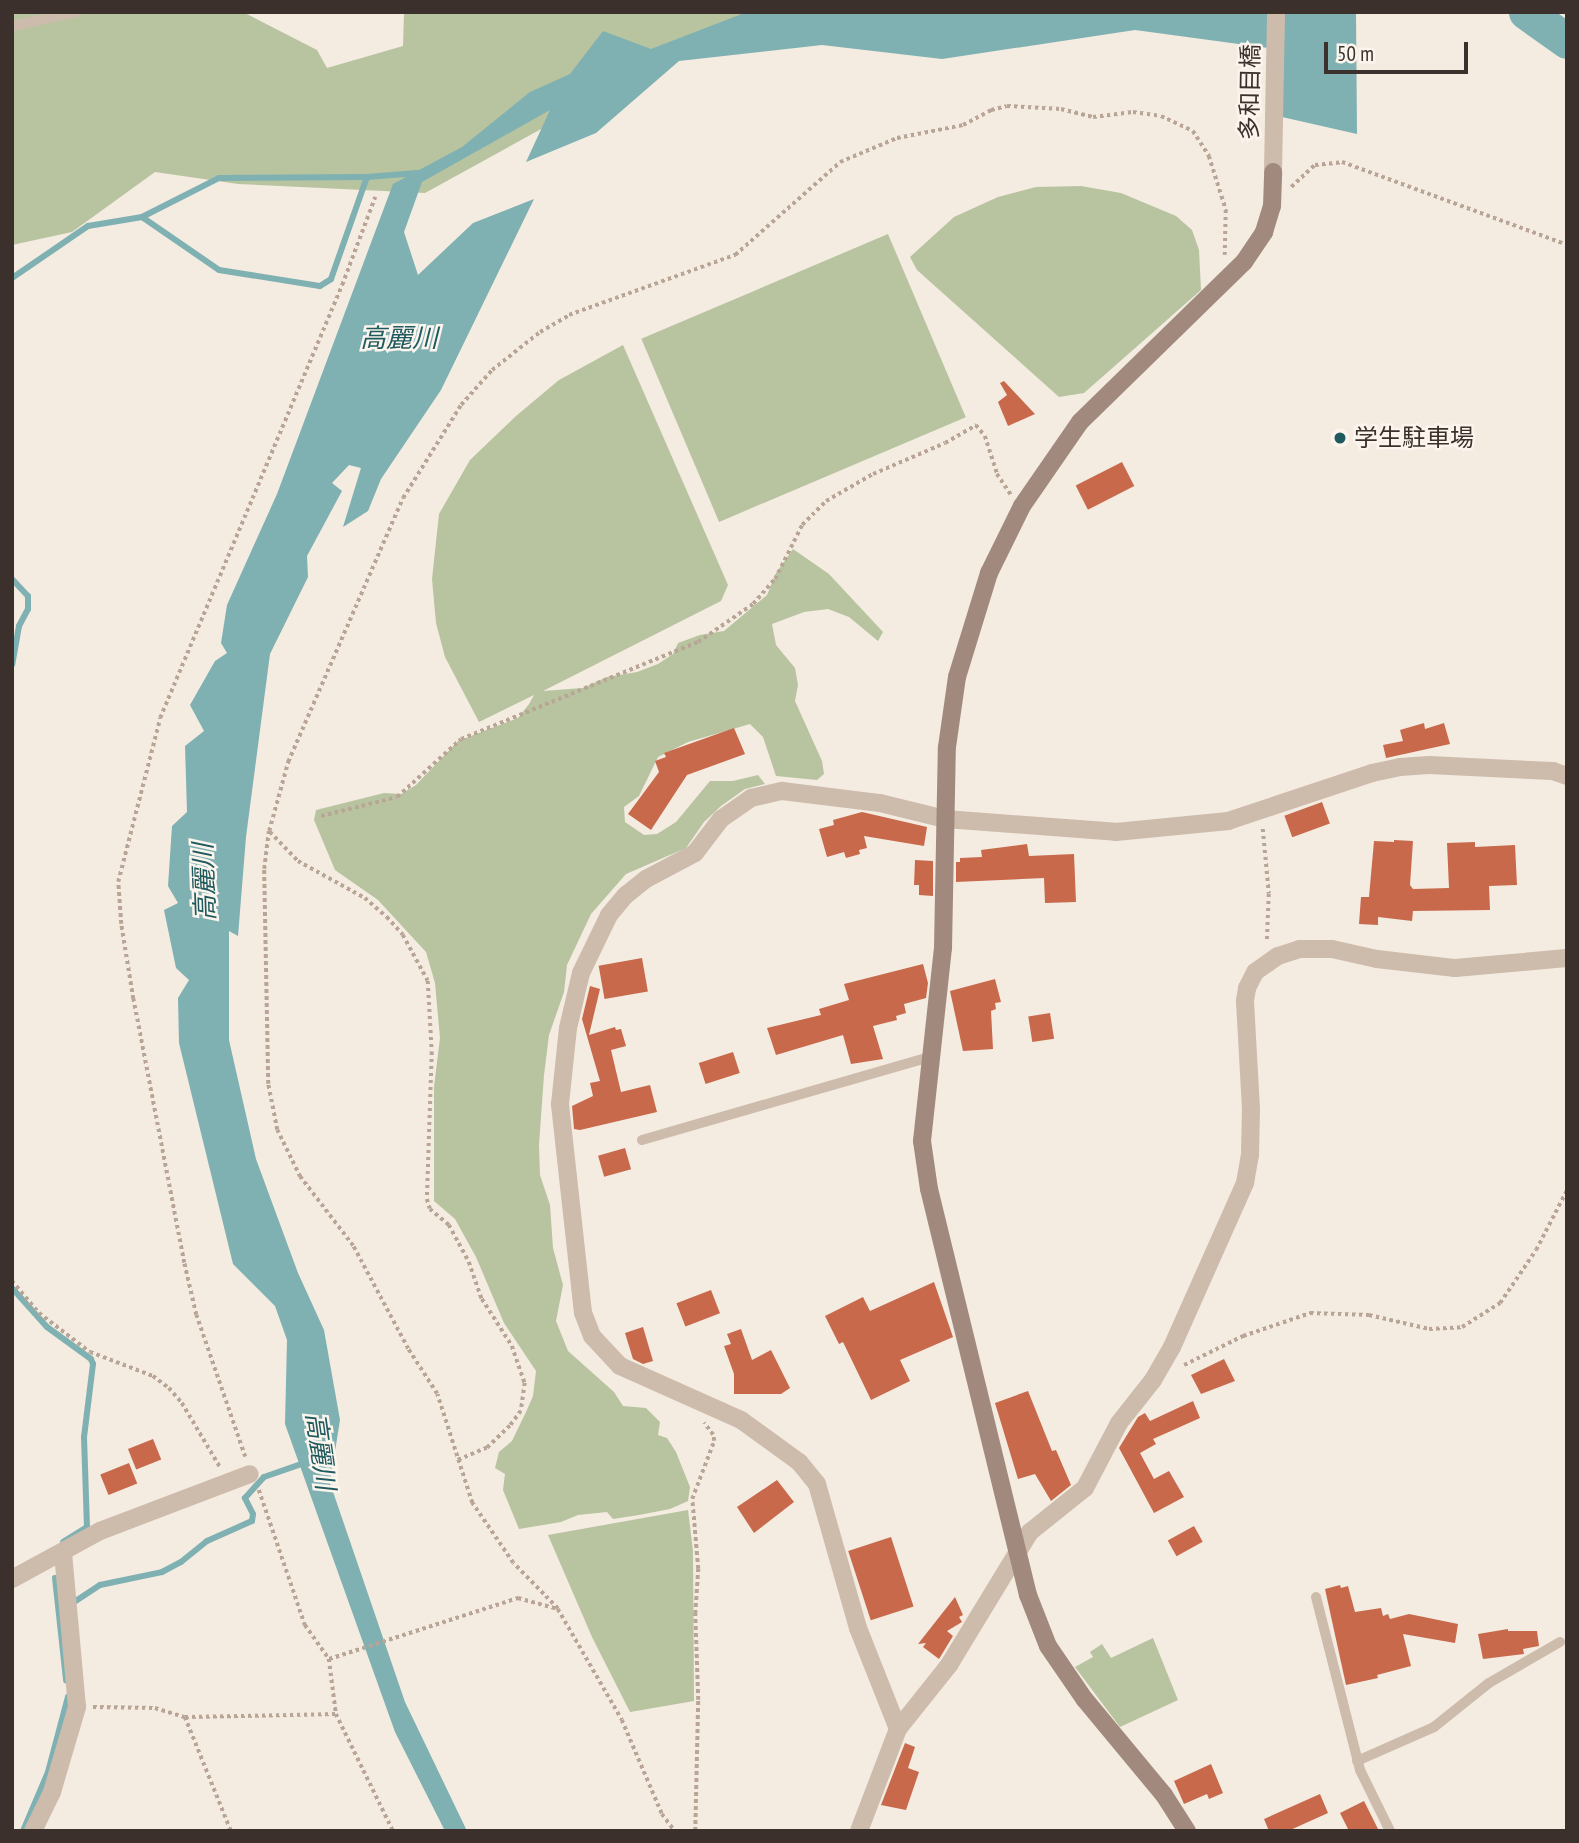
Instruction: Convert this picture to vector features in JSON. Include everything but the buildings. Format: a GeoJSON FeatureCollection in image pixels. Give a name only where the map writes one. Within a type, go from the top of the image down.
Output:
{"type":"FeatureCollection","features":[{"type":"Feature","properties":{"kind":"street","name":"多和目橋"},"geometry":{"type":"LineString","coordinates":[[1272,206],[1276,12]]}},
{"type":"Feature","properties":{"kind":"street"},"geometry":{"type":"LineString","coordinates":[[1186,1831],[1164,1795],[1085,1700],[1048,1646],[1028,1595],[929,1189],[922,1141],[929,1057],[943,948],[947,747],[957,677],[989,573],[1022,506],[1080,422],[1233,275],[1264,233],[1272,206]]}},
{"type":"Feature","properties":{"kind":"street"},"geometry":{"type":"LineString","coordinates":[[898,1729],[858,1628],[829,1516],[817,1484],[799,1462],[741,1420],[620,1366],[592,1336],[583,1313],[560,1104],[568,1028],[581,973],[599,931],[626,894],[646,879],[695,853],[721,819],[751,798],[782,791],[880,803],[946,819],[1115,832],[1228,821],[1372,773],[1400,767],[1429,765],[1553,771],[1567,776]]}},
{"type":"Feature","properties":{"kind":"street"},"geometry":{"type":"LineString","coordinates":[[859,1831],[898,1729],[949,1665],[1030,1532],[1085,1488],[1119,1423],[1153,1380],[1172,1348],[1245,1183],[1250,1155],[1251,1109],[1245,1001],[1247,988],[1255,972],[1266,963],[1299,949],[1332,949],[1377,959],[1455,968],[1567,958]]}},
{"type":"Feature","properties":{"kind":"street"},"geometry":{"type":"LineString","coordinates":[[12,1579],[100,1531],[229,1480],[250,1475]]}},
{"type":"Feature","properties":{"kind":"street"},"geometry":{"type":"LineString","coordinates":[[33,1831],[52,1792],[77,1707],[63,1553]]}},
{"type":"Feature","properties":{"kind":"lane"},"geometry":{"type":"LineString","coordinates":[[12,26],[77,12]]}},
{"type":"Feature","properties":{"kind":"lane"},"geometry":{"type":"LineString","coordinates":[[642,1140],[929,1057]]}},
{"type":"Feature","properties":{"kind":"lane"},"geometry":{"type":"LineString","coordinates":[[1317,1597],[1357,1761],[1390,1831]]}},
{"type":"Feature","properties":{"kind":"lane"},"geometry":{"type":"LineString","coordinates":[[1357,1761],[1434,1727],[1489,1683],[1560,1642]]}},
{"type":"Feature","properties":{"kind":"path"},"geometry":{"type":"LineString","coordinates":[[675,1831],[662,1814],[622,1720],[558,1609],[513,1563],[479,1513],[457,1461],[437,1394],[408,1349],[352,1246],[300,1177],[277,1130],[268,1084],[264,869],[269,831],[288,762],[403,498],[461,405],[492,370],[540,332],[569,315],[735,256],[840,162],[897,138],[963,125],[991,110],[1007,106],[1061,109],[1093,117],[1149,113],[1193,131],[1209,156],[1226,209],[1224,251],[1233,275]]}},
{"type":"Feature","properties":{"kind":"path"},"geometry":{"type":"LineString","coordinates":[[1272,206],[1315,165],[1342,162],[1567,245]]}},
{"type":"Feature","properties":{"kind":"path"},"geometry":{"type":"LineString","coordinates":[[375,197],[342,285],[160,718],[118,882],[133,999],[196,1315],[237,1428],[250,1475],[265,1505],[305,1625],[331,1659],[336,1714],[393,1831]]}},
{"type":"Feature","properties":{"kind":"path"},"geometry":{"type":"LineString","coordinates":[[321,816],[397,797],[461,739],[698,642],[760,596],[775,579],[802,525],[826,501],[873,474],[945,443],[976,425],[985,436],[997,474],[1006,490],[1022,506]]}},
{"type":"Feature","properties":{"kind":"path"},"geometry":{"type":"LineString","coordinates":[[1260,811],[1268,871],[1266,963]]}},
{"type":"Feature","properties":{"kind":"path"},"geometry":{"type":"LineString","coordinates":[[269,831],[298,861],[365,898],[387,917],[403,935],[428,981],[432,1052],[427,1199],[430,1209],[449,1224],[469,1262],[482,1299],[512,1346],[525,1382],[521,1411],[510,1426],[487,1448],[457,1461]]}},
{"type":"Feature","properties":{"kind":"path"},"geometry":{"type":"LineString","coordinates":[[1153,1380],[1243,1336],[1310,1313],[1369,1315],[1429,1329],[1462,1327],[1500,1303],[1536,1250],[1567,1189]]}},
{"type":"Feature","properties":{"kind":"path"},"geometry":{"type":"LineString","coordinates":[[12,1281],[39,1313],[90,1352],[153,1376],[169,1388],[183,1403],[229,1480]]}},
{"type":"Feature","properties":{"kind":"path"},"geometry":{"type":"LineString","coordinates":[[695,1831],[698,1700],[695,1614],[698,1569],[692,1499],[714,1441],[713,1435],[699,1419]]}},
{"type":"Feature","properties":{"kind":"path"},"geometry":{"type":"LineString","coordinates":[[331,1659],[518,1598],[558,1609]]}},
{"type":"Feature","properties":{"kind":"path"},"geometry":{"type":"LineString","coordinates":[[77,1707],[142,1707],[185,1717],[336,1714]]}},
{"type":"Feature","properties":{"kind":"path"},"geometry":{"type":"LineString","coordinates":[[185,1717],[231,1831]]}},
{"type":"Feature","properties":{"kind":"green space"},"geometry":{"type":"Polygon","coordinates":[[[12,12],[243,12],[317,50],[327,68],[403,46],[404,12],[772,12],[572,112],[425,193],[238,184],[155,172],[72,232],[12,245],[12,12]]]}},
{"type":"Feature","properties":{"kind":"green space"},"geometry":{"type":"Polygon","coordinates":[[[1081,186],[1121,193],[1176,216],[1192,230],[1199,250],[1201,290],[1084,393],[1059,397],[917,270],[910,257],[954,217],[998,197],[1036,187],[1081,186]]]}},
{"type":"Feature","properties":{"kind":"green space"},"geometry":{"type":"Polygon","coordinates":[[[888,234],[966,417],[719,522],[641,339],[888,234]]]}},
{"type":"Feature","properties":{"kind":"green space"},"geometry":{"type":"Polygon","coordinates":[[[623,345],[728,585],[721,601],[543,691],[583,688],[607,677],[637,672],[658,664],[673,654],[678,643],[700,635],[724,631],[767,595],[776,573],[793,549],[829,574],[883,632],[878,641],[849,617],[828,609],[804,612],[772,624],[776,645],[795,668],[798,685],[795,701],[822,761],[824,774],[817,780],[776,776],[763,737],[750,724],[688,742],[658,757],[639,796],[624,807],[625,822],[644,835],[657,834],[676,822],[710,781],[733,781],[758,775],[765,784],[745,789],[721,806],[704,822],[686,848],[626,874],[591,914],[567,965],[564,992],[549,1035],[544,1075],[539,1145],[540,1175],[550,1205],[553,1248],[563,1285],[556,1321],[568,1351],[614,1392],[623,1406],[646,1408],[660,1422],[658,1435],[667,1438],[676,1452],[690,1487],[688,1501],[670,1509],[639,1515],[613,1519],[607,1512],[578,1515],[561,1522],[519,1529],[503,1490],[505,1474],[495,1468],[499,1452],[512,1441],[533,1396],[536,1371],[504,1323],[476,1257],[455,1219],[434,1201],[434,1087],[440,1038],[435,983],[426,952],[378,900],[335,870],[314,820],[316,810],[384,793],[401,794],[416,785],[458,741],[518,718],[529,704],[534,695],[479,722],[445,657],[436,623],[432,579],[439,514],[470,460],[516,416],[559,380],[623,345]]]}},
{"type":"Feature","properties":{"kind":"green space"},"geometry":{"type":"Polygon","coordinates":[[[688,1510],[693,1551],[694,1701],[630,1712],[592,1637],[548,1535],[688,1510]]]}},
{"type":"Feature","properties":{"kind":"green space"},"geometry":{"type":"Polygon","coordinates":[[[1153,1638],[1178,1700],[1120,1727],[1075,1667],[1093,1657],[1090,1652],[1102,1644],[1111,1658],[1153,1638]]]}},
{"type":"Feature","properties":{"kind":"water","name":"高麗川"},"geometry":{"type":"Polygon","coordinates":[[[747,12],[1356,12],[1357,134],[1282,117],[1275,49],[1135,30],[942,59],[822,45],[679,61],[596,133],[526,162],[550,110],[422,182],[404,232],[418,275],[473,223],[534,199],[441,390],[381,479],[368,511],[343,527],[361,468],[349,465],[332,483],[342,491],[307,556],[308,577],[270,654],[246,837],[238,936],[229,931],[229,1040],[256,1159],[298,1273],[324,1330],[340,1420],[330,1483],[405,1702],[467,1831],[445,1831],[395,1732],[285,1424],[287,1340],[275,1306],[233,1264],[179,1043],[178,998],[189,980],[176,968],[164,910],[178,903],[168,886],[172,826],[187,812],[185,746],[204,731],[190,705],[215,661],[227,653],[221,643],[227,605],[277,494],[393,184],[462,147],[530,92],[570,74],[603,31],[651,49],[747,12]]]}},
{"type":"Feature","properties":{"kind":"waterway","name":"高麗川"},"geometry":{"type":"LineString","coordinates":[[1526,12],[1567,41]]}},
{"type":"Feature","properties":{"kind":"waterway"},"geometry":{"type":"LineString","coordinates":[[142,217],[219,178],[367,177],[417,173]]}},
{"type":"Feature","properties":{"kind":"waterway"},"geometry":{"type":"LineString","coordinates":[[12,278],[88,226],[142,217],[219,270],[320,286],[331,279],[367,177]]}},
{"type":"Feature","properties":{"kind":"waterway"},"geometry":{"type":"LineString","coordinates":[[12,579],[28,596],[28,609],[19,626],[12,664]]}},
{"type":"Feature","properties":{"kind":"waterway"},"geometry":{"type":"LineString","coordinates":[[12,1288],[47,1327],[91,1359],[93,1364],[84,1437],[87,1527],[63,1542]]}},
{"type":"Feature","properties":{"kind":"waterway"},"geometry":{"type":"LineString","coordinates":[[59,1612],[100,1585],[162,1572],[181,1562],[207,1541],[252,1521],[253,1514],[245,1498],[264,1477],[307,1462]]}},
{"type":"Feature","properties":{"kind":"waterway"},"geometry":{"type":"LineString","coordinates":[[55,1578],[66,1680]]}},
{"type":"Feature","properties":{"kind":"waterway"},"geometry":{"type":"LineString","coordinates":[[23,1831],[48,1772],[68,1697]]}},
{"type":"Feature","properties":{"kind":"place","name":"学生駐車場"},"geometry":{"type":"Point","coordinates":[1340,438]}}]}
